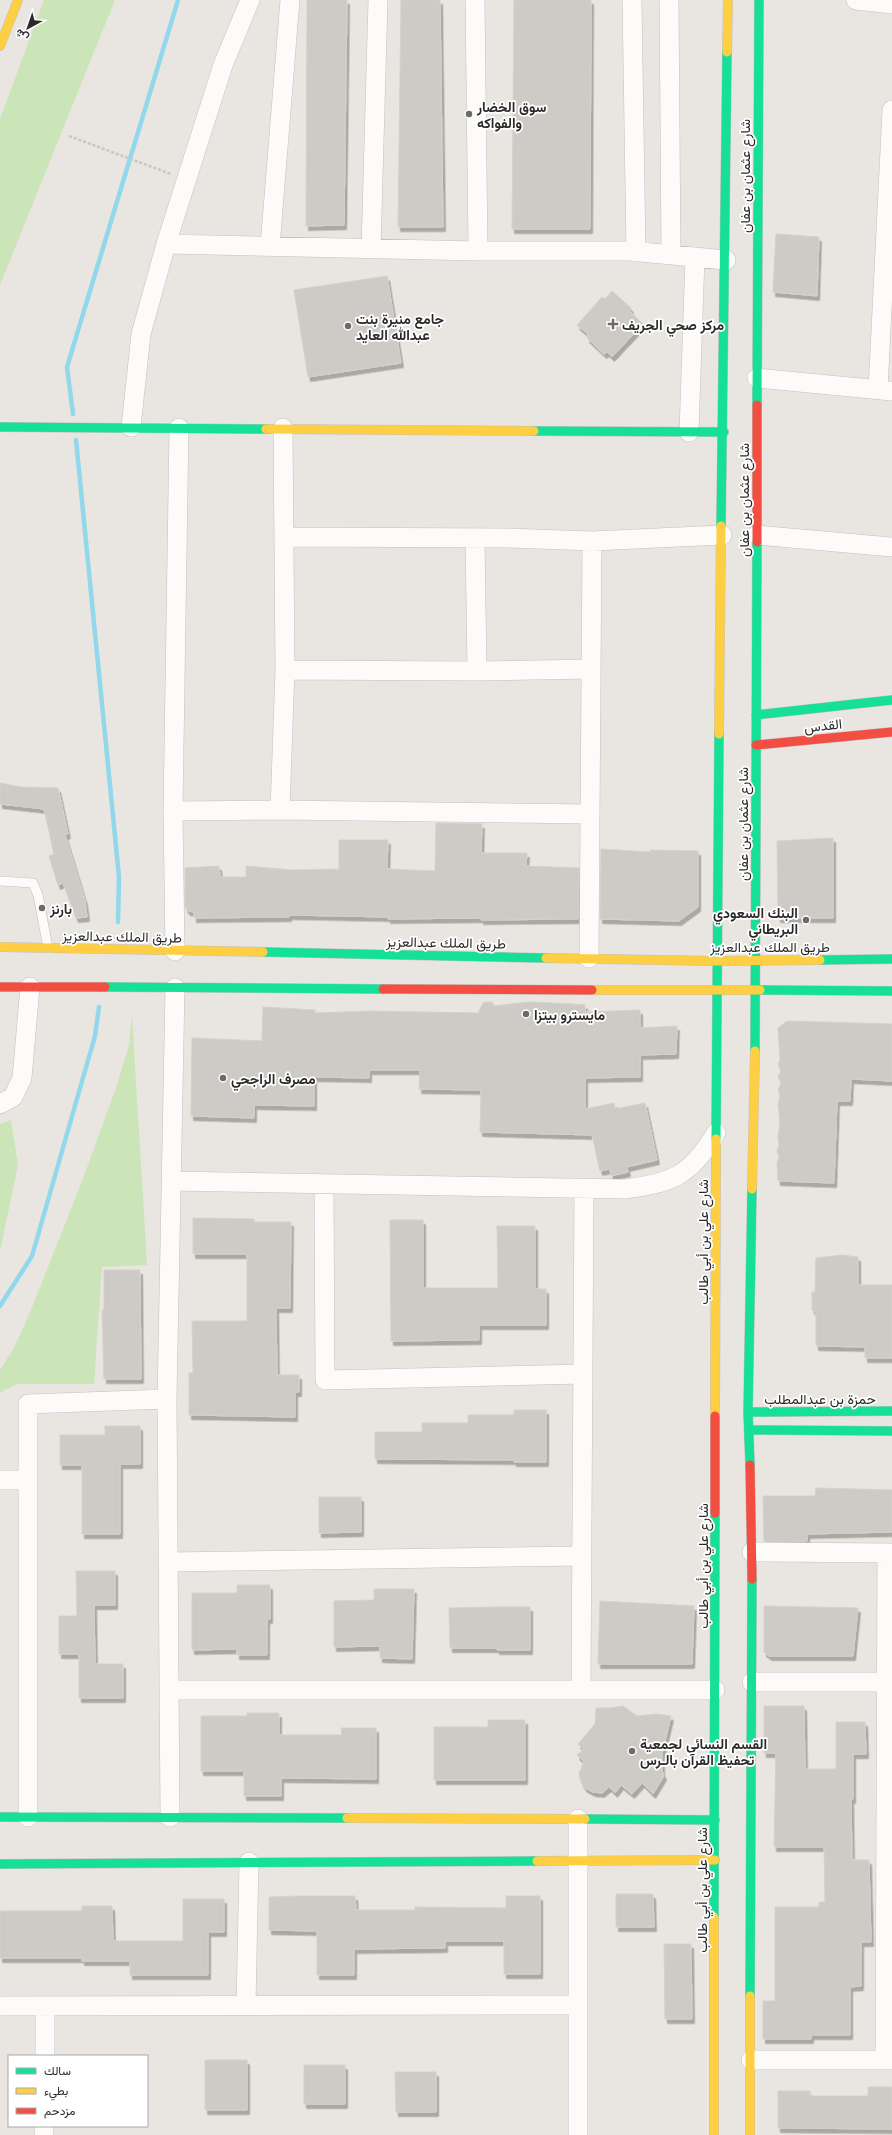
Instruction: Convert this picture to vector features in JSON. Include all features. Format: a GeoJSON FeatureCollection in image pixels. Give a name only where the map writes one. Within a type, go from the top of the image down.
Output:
{"type":"FeatureCollection","features":[{"type":"Feature","properties":{"kind":"main road"},"geometry":{"type":"LineString","coordinates":[[0,46],[18,0]]}},
{"type":"Feature","properties":{"kind":"main road","name":"شارع عثمان بن عفان"},"geometry":{"type":"LineString","coordinates":[[716,994],[724,432],[728,0]]}},
{"type":"Feature","properties":{"kind":"main road","name":"شارع عثمان بن عفان"},"geometry":{"type":"LineString","coordinates":[[748,1412],[755,1001],[759,0]]}},
{"type":"Feature","properties":{"kind":"main road"},"geometry":{"type":"LineString","coordinates":[[0,427],[724,432]]}},
{"type":"Feature","properties":{"kind":"main road","name":"القدس"},"geometry":{"type":"LineString","coordinates":[[756,715],[892,700]]}},
{"type":"Feature","properties":{"kind":"main road","name":"القدس"},"geometry":{"type":"LineString","coordinates":[[756,745],[892,732]]}},
{"type":"Feature","properties":{"kind":"main road","name":"طريق الملك عبدالعزيز"},"geometry":{"type":"LineString","coordinates":[[0,947],[716,961],[892,959]]}},
{"type":"Feature","properties":{"kind":"main road"},"geometry":{"type":"LineString","coordinates":[[0,987],[716,994],[755,991],[892,991]]}},
{"type":"Feature","properties":{"kind":"main road","name":"شارع علي بن أبي طالب"},"geometry":{"type":"LineString","coordinates":[[714,2135],[716,1690],[716,994]]}},
{"type":"Feature","properties":{"kind":"main road"},"geometry":{"type":"LineString","coordinates":[[748,1412],[752,1552],[750,2135]]}},
{"type":"Feature","properties":{"kind":"main road","name":"حمزة بن عبدالمطلب"},"geometry":{"type":"LineString","coordinates":[[748,1412],[892,1412]]}},
{"type":"Feature","properties":{"kind":"main road"},"geometry":{"type":"LineString","coordinates":[[749,1430],[892,1431]]}},
{"type":"Feature","properties":{"kind":"main road"},"geometry":{"type":"LineString","coordinates":[[0,1817],[715,1820]]}},
{"type":"Feature","properties":{"kind":"main road"},"geometry":{"type":"LineString","coordinates":[[0,1864],[715,1860]]}},
{"type":"Feature","properties":{"kind":"street"},"geometry":{"type":"LineString","coordinates":[[131,427],[142,334],[166,244],[223,65],[250,0]]}},
{"type":"Feature","properties":{"kind":"street"},"geometry":{"type":"LineString","coordinates":[[270,246],[290,0]]}},
{"type":"Feature","properties":{"kind":"street"},"geometry":{"type":"LineString","coordinates":[[371,249],[378,0]]}},
{"type":"Feature","properties":{"kind":"street"},"geometry":{"type":"LineString","coordinates":[[475,0],[478,251]]}},
{"type":"Feature","properties":{"kind":"street"},"geometry":{"type":"LineString","coordinates":[[632,0],[636,252]]}},
{"type":"Feature","properties":{"kind":"street"},"geometry":{"type":"LineString","coordinates":[[669,0],[671,255]]}},
{"type":"Feature","properties":{"kind":"street"},"geometry":{"type":"LineString","coordinates":[[856,0],[892,4]]}},
{"type":"Feature","properties":{"kind":"street"},"geometry":{"type":"LineString","coordinates":[[757,378],[885,390],[892,110]]}},
{"type":"Feature","properties":{"kind":"street"},"geometry":{"type":"LineString","coordinates":[[166,244],[478,251],[636,252],[726,260]]}},
{"type":"Feature","properties":{"kind":"street"},"geometry":{"type":"LineString","coordinates":[[689,432],[695,258]]}},
{"type":"Feature","properties":{"kind":"street"},"geometry":{"type":"LineString","coordinates":[[175,951],[173,811],[179,428]]}},
{"type":"Feature","properties":{"kind":"street"},"geometry":{"type":"LineString","coordinates":[[280,810],[285,670],[283,428]]}},
{"type":"Feature","properties":{"kind":"street"},"geometry":{"type":"LineString","coordinates":[[285,537],[475,538],[592,541],[722,535]]}},
{"type":"Feature","properties":{"kind":"street"},"geometry":{"type":"LineString","coordinates":[[757,535],[892,546]]}},
{"type":"Feature","properties":{"kind":"street"},"geometry":{"type":"LineString","coordinates":[[475,538],[477,671]]}},
{"type":"Feature","properties":{"kind":"street"},"geometry":{"type":"LineString","coordinates":[[589,958],[592,541]]}},
{"type":"Feature","properties":{"kind":"street"},"geometry":{"type":"LineString","coordinates":[[285,670],[477,671],[590,669]]}},
{"type":"Feature","properties":{"kind":"street"},"geometry":{"type":"LineString","coordinates":[[173,811],[280,810],[590,814]]}},
{"type":"Feature","properties":{"kind":"street"},"geometry":{"type":"LineString","coordinates":[[0,1104],[13,1097],[22,1078],[30,987]]}},
{"type":"Feature","properties":{"kind":"street"},"geometry":{"type":"LineString","coordinates":[[170,1818],[167,1398],[175,988]]}},
{"type":"Feature","properties":{"kind":"street"},"geometry":{"type":"LineString","coordinates":[[171,1181],[626,1189],[646,1186],[672,1179],[690,1168],[703,1154],[716,1133]]}},
{"type":"Feature","properties":{"kind":"street"},"geometry":{"type":"LineString","coordinates":[[324,1184],[325,1380],[583,1374]]}},
{"type":"Feature","properties":{"kind":"street"},"geometry":{"type":"LineString","coordinates":[[581,1690],[584,1188]]}},
{"type":"Feature","properties":{"kind":"street"},"geometry":{"type":"LineString","coordinates":[[28,1817],[28,1404],[167,1398]]}},
{"type":"Feature","properties":{"kind":"street"},"geometry":{"type":"LineString","coordinates":[[0,1480],[28,1480]]}},
{"type":"Feature","properties":{"kind":"street"},"geometry":{"type":"LineString","coordinates":[[751,2060],[888,2060],[890,1553],[752,1552]]}},
{"type":"Feature","properties":{"kind":"street"},"geometry":{"type":"LineString","coordinates":[[168,1562],[582,1556]]}},
{"type":"Feature","properties":{"kind":"street"},"geometry":{"type":"LineString","coordinates":[[752,1682],[889,1682]]}},
{"type":"Feature","properties":{"kind":"street"},"geometry":{"type":"LineString","coordinates":[[169,1690],[716,1690]]}},
{"type":"Feature","properties":{"kind":"street"},"geometry":{"type":"LineString","coordinates":[[578,1819],[578,2135]]}},
{"type":"Feature","properties":{"kind":"street"},"geometry":{"type":"LineString","coordinates":[[246,2005],[250,1862]]}},
{"type":"Feature","properties":{"kind":"street"},"geometry":{"type":"LineString","coordinates":[[0,2006],[578,2005]]}},
{"type":"Feature","properties":{"kind":"street"},"geometry":{"type":"LineString","coordinates":[[45,2006],[45,2055]]}},
{"type":"Feature","properties":{"kind":"lane"},"geometry":{"type":"LineString","coordinates":[[0,881],[33,883],[38,895],[48,948]]}},
{"type":"Feature","properties":{"kind":"path"},"geometry":{"type":"LineString","coordinates":[[69,136],[172,175]]}},
{"type":"Feature","properties":{"kind":"green space"},"geometry":{"type":"Polygon","coordinates":[[[44,0],[115,0],[0,285],[0,119],[44,0]]]}},
{"type":"Feature","properties":{"kind":"green space"},"geometry":{"type":"Polygon","coordinates":[[[132,1015],[147,1265],[102,1267],[94,1384],[17,1384],[1,1392],[0,1395],[0,1370],[14,1348],[31,1310],[81,1184],[116,1088],[129,1045],[132,1015]]]}},
{"type":"Feature","properties":{"kind":"green space"},"geometry":{"type":"Polygon","coordinates":[[[11,1120],[18,1165],[0,1251],[0,1124],[11,1120]]]}},
{"type":"Feature","properties":{"kind":"building"},"geometry":{"type":"Polygon","coordinates":[[[307,0],[347,0],[344,225],[306,226],[307,0]]]}},
{"type":"Feature","properties":{"kind":"building"},"geometry":{"type":"Polygon","coordinates":[[[401,0],[440,0],[443,227],[398,227],[401,0]]]}},
{"type":"Feature","properties":{"kind":"building"},"geometry":{"type":"Polygon","coordinates":[[[514,0],[591,0],[590,229],[512,229],[514,0]]]}},
{"type":"Feature","properties":{"kind":"building"},"geometry":{"type":"Polygon","coordinates":[[[776,234],[819,237],[817,296],[773,292],[776,234]]]}},
{"type":"Feature","properties":{"kind":"building","name":"جامع منيرة بنت عبدالله العايد"},"geometry":{"type":"Polygon","coordinates":[[[387,276],[401,363],[308,377],[294,290],[387,276]]]}},
{"type":"Feature","properties":{"kind":"building"},"geometry":{"type":"Polygon","coordinates":[[[612,291],[631,308],[630,311],[643,324],[612,357],[607,352],[604,354],[587,338],[588,334],[577,325],[602,297],[605,299],[612,291]]]}},
{"type":"Feature","properties":{"kind":"building"},"geometry":{"type":"Polygon","coordinates":[[[0,783],[21,787],[58,788],[68,834],[65,835],[85,901],[87,917],[76,918],[63,883],[58,885],[49,856],[54,854],[44,809],[0,804],[0,783]]]}},
{"type":"Feature","properties":{"kind":"building"},"geometry":{"type":"Polygon","coordinates":[[[436,823],[482,824],[481,853],[527,853],[526,866],[579,868],[578,919],[388,919],[388,917],[289,915],[289,917],[194,918],[194,912],[188,911],[185,907],[185,868],[219,866],[220,877],[246,877],[246,866],[292,870],[339,869],[339,840],[388,840],[387,869],[435,871],[436,823]]]}},
{"type":"Feature","properties":{"kind":"building"},"geometry":{"type":"Polygon","coordinates":[[[833,838],[833,918],[778,918],[777,841],[833,838]]]}},
{"type":"Feature","properties":{"kind":"building"},"geometry":{"type":"Polygon","coordinates":[[[601,849],[650,852],[650,850],[698,851],[698,907],[679,921],[600,919],[601,849]]]}},
{"type":"Feature","properties":{"kind":"building"},"geometry":{"type":"Polygon","coordinates":[[[492,1002],[494,1006],[529,1002],[585,1005],[585,1012],[640,1010],[640,1028],[677,1026],[676,1054],[640,1055],[640,1077],[585,1078],[585,1109],[614,1103],[615,1109],[645,1103],[657,1160],[627,1167],[628,1172],[611,1176],[610,1169],[600,1171],[592,1135],[480,1132],[481,1090],[419,1089],[420,1070],[369,1070],[369,1078],[314,1077],[314,1106],[254,1105],[254,1118],[191,1116],[192,1038],[262,1041],[263,1007],[315,1010],[315,1013],[371,1011],[478,1013],[483,1003],[492,1002]]]}},
{"type":"Feature","properties":{"kind":"building"},"geometry":{"type":"Polygon","coordinates":[[[787,1021],[892,1024],[892,1081],[851,1079],[850,1101],[837,1101],[834,1183],[778,1181],[777,1164],[779,1156],[777,1151],[779,1145],[778,1138],[780,1122],[778,1104],[780,1096],[778,1089],[781,1084],[778,1076],[781,1072],[778,1064],[780,1060],[778,1028],[787,1021]]]}},
{"type":"Feature","properties":{"kind":"building"},"geometry":{"type":"Polygon","coordinates":[[[193,1218],[254,1219],[254,1222],[291,1222],[290,1308],[276,1308],[277,1375],[299,1375],[299,1392],[295,1392],[295,1417],[189,1415],[189,1373],[193,1373],[192,1321],[247,1321],[247,1254],[193,1254],[193,1218]]]}},
{"type":"Feature","properties":{"kind":"building"},"geometry":{"type":"Polygon","coordinates":[[[390,1220],[423,1220],[423,1288],[498,1288],[497,1226],[535,1226],[535,1289],[546,1289],[546,1325],[479,1325],[479,1340],[391,1341],[390,1220]]]}},
{"type":"Feature","properties":{"kind":"building"},"geometry":{"type":"Polygon","coordinates":[[[842,1255],[858,1257],[858,1285],[892,1285],[892,1358],[865,1358],[865,1347],[816,1346],[816,1311],[812,1310],[812,1292],[815,1292],[816,1258],[842,1255]]]}},
{"type":"Feature","properties":{"kind":"building"},"geometry":{"type":"Polygon","coordinates":[[[104,1270],[140,1270],[141,1379],[104,1379],[102,1310],[104,1310],[104,1270]]]}},
{"type":"Feature","properties":{"kind":"building"},"geometry":{"type":"Polygon","coordinates":[[[514,1410],[546,1410],[546,1462],[514,1462],[514,1460],[375,1459],[375,1432],[422,1432],[422,1423],[468,1423],[468,1415],[514,1415],[514,1410]]]}},
{"type":"Feature","properties":{"kind":"building"},"geometry":{"type":"Polygon","coordinates":[[[105,1426],[140,1426],[140,1464],[120,1464],[120,1534],[82,1534],[82,1465],[60,1465],[60,1435],[105,1435],[105,1426]]]}},
{"type":"Feature","properties":{"kind":"building"},"geometry":{"type":"Polygon","coordinates":[[[816,1488],[892,1490],[892,1532],[807,1534],[807,1541],[764,1541],[763,1496],[815,1496],[816,1488]]]}},
{"type":"Feature","properties":{"kind":"building"},"geometry":{"type":"Polygon","coordinates":[[[319,1497],[361,1497],[361,1532],[319,1533],[319,1497]]]}},
{"type":"Feature","properties":{"kind":"building"},"geometry":{"type":"Polygon","coordinates":[[[76,1571],[115,1571],[115,1605],[94,1605],[95,1664],[123,1664],[123,1698],[79,1698],[79,1654],[59,1654],[59,1616],[77,1616],[76,1571]]]}},
{"type":"Feature","properties":{"kind":"building"},"geometry":{"type":"Polygon","coordinates":[[[237,1585],[270,1585],[270,1619],[267,1619],[267,1655],[237,1655],[237,1649],[192,1650],[192,1593],[237,1593],[237,1585]]]}},
{"type":"Feature","properties":{"kind":"building"},"geometry":{"type":"Polygon","coordinates":[[[374,1589],[414,1589],[412,1659],[380,1658],[380,1646],[334,1647],[334,1601],[374,1600],[374,1589]]]}},
{"type":"Feature","properties":{"kind":"building"},"geometry":{"type":"Polygon","coordinates":[[[600,1601],[694,1606],[692,1664],[598,1664],[600,1601]]]}},
{"type":"Feature","properties":{"kind":"building"},"geometry":{"type":"Polygon","coordinates":[[[764,1606],[858,1608],[853,1656],[769,1656],[764,1652],[764,1606]]]}},
{"type":"Feature","properties":{"kind":"building"},"geometry":{"type":"Polygon","coordinates":[[[530,1607],[530,1650],[450,1648],[449,1608],[530,1607]]]}},
{"type":"Feature","properties":{"kind":"building"},"geometry":{"type":"Polygon","coordinates":[[[623,1706],[637,1716],[656,1714],[671,1716],[662,1754],[662,1771],[664,1776],[653,1794],[642,1783],[632,1794],[621,1785],[615,1793],[609,1787],[602,1793],[593,1792],[585,1788],[581,1782],[579,1773],[584,1762],[577,1755],[584,1749],[578,1744],[595,1724],[596,1708],[623,1706]]]}},
{"type":"Feature","properties":{"kind":"building"},"geometry":{"type":"Polygon","coordinates":[[[764,1706],[804,1706],[805,1769],[836,1769],[836,1722],[865,1722],[866,1754],[853,1754],[853,1799],[851,1799],[852,1860],[869,1860],[871,1942],[861,1942],[861,1986],[850,1987],[850,2035],[811,2035],[811,2039],[763,2039],[763,2001],[775,2001],[775,1907],[819,1907],[819,1902],[825,1902],[824,1847],[774,1847],[776,1753],[764,1753],[764,1706]]]}},
{"type":"Feature","properties":{"kind":"building"},"geometry":{"type":"Polygon","coordinates":[[[247,1713],[279,1713],[279,1735],[342,1735],[341,1728],[376,1728],[376,1779],[281,1778],[281,1796],[244,1796],[244,1771],[201,1771],[201,1716],[247,1716],[247,1713]]]}},
{"type":"Feature","properties":{"kind":"building"},"geometry":{"type":"Polygon","coordinates":[[[488,1720],[525,1720],[525,1780],[434,1780],[434,1727],[488,1727],[488,1720]]]}},
{"type":"Feature","properties":{"kind":"building"},"geometry":{"type":"Polygon","coordinates":[[[616,1894],[653,1894],[654,1927],[616,1927],[616,1894]]]}},
{"type":"Feature","properties":{"kind":"building"},"geometry":{"type":"Polygon","coordinates":[[[355,1896],[356,1910],[415,1910],[415,1907],[506,1908],[506,1896],[540,1896],[540,1974],[504,1974],[504,1941],[445,1941],[445,1948],[354,1949],[354,1975],[317,1975],[317,1931],[269,1930],[269,1897],[355,1896]]]}},
{"type":"Feature","properties":{"kind":"building"},"geometry":{"type":"Polygon","coordinates":[[[183,1899],[224,1899],[224,1932],[208,1932],[208,1975],[130,1975],[130,1961],[82,1961],[82,1958],[0,1958],[0,1911],[82,1911],[82,1906],[112,1906],[113,1941],[183,1941],[183,1899]]]}},
{"type":"Feature","properties":{"kind":"building"},"geometry":{"type":"Polygon","coordinates":[[[664,1944],[691,1944],[692,2019],[665,2019],[664,1944]]]}},
{"type":"Feature","properties":{"kind":"building"},"geometry":{"type":"Polygon","coordinates":[[[205,2060],[247,2060],[247,2110],[205,2110],[205,2060]]]}},
{"type":"Feature","properties":{"kind":"building"},"geometry":{"type":"Polygon","coordinates":[[[304,2065],[345,2065],[345,2104],[304,2104],[304,2065]]]}},
{"type":"Feature","properties":{"kind":"building"},"geometry":{"type":"Polygon","coordinates":[[[395,2072],[436,2072],[436,2112],[396,2112],[395,2072]]]}},
{"type":"Feature","properties":{"kind":"building"},"geometry":{"type":"Polygon","coordinates":[[[868,2087],[892,2087],[892,2129],[778,2128],[778,2091],[810,2091],[810,2096],[868,2096],[868,2087]]]}},
{"type":"Feature","properties":{"kind":"waterway"},"geometry":{"type":"LineString","coordinates":[[73,414],[67,367],[178,0]]}},
{"type":"Feature","properties":{"kind":"waterway"},"geometry":{"type":"LineString","coordinates":[[76,440],[119,877],[118,922]]}},
{"type":"Feature","properties":{"kind":"waterway"},"geometry":{"type":"LineString","coordinates":[[0,1306],[32,1256],[95,1036],[99,1007]]}},
{"type":"Feature","properties":{"kind":"traffic: fast"},"geometry":{"type":"LineString","coordinates":[[757,405],[759,0]]}},
{"type":"Feature","properties":{"kind":"traffic: fast"},"geometry":{"type":"LineString","coordinates":[[721,526],[727,52]]}},
{"type":"Feature","properties":{"kind":"traffic: fast"},"geometry":{"type":"LineString","coordinates":[[0,427],[266,429]]}},
{"type":"Feature","properties":{"kind":"traffic: fast"},"geometry":{"type":"LineString","coordinates":[[534,431],[724,432]]}},
{"type":"Feature","properties":{"kind":"traffic: fast"},"geometry":{"type":"LineString","coordinates":[[755,1051],[757,542]]}},
{"type":"Feature","properties":{"kind":"traffic: fast"},"geometry":{"type":"LineString","coordinates":[[756,715],[892,700]]}},
{"type":"Feature","properties":{"kind":"traffic: fast"},"geometry":{"type":"LineString","coordinates":[[716,1139],[719,734]]}},
{"type":"Feature","properties":{"kind":"traffic: fast"},"geometry":{"type":"LineString","coordinates":[[263,952],[546,958]]}},
{"type":"Feature","properties":{"kind":"traffic: fast"},"geometry":{"type":"LineString","coordinates":[[820,960],[892,959]]}},
{"type":"Feature","properties":{"kind":"traffic: fast"},"geometry":{"type":"LineString","coordinates":[[105,987],[383,989]]}},
{"type":"Feature","properties":{"kind":"traffic: fast"},"geometry":{"type":"LineString","coordinates":[[760,990],[892,991]]}},
{"type":"Feature","properties":{"kind":"traffic: fast"},"geometry":{"type":"LineString","coordinates":[[750,1465],[748,1412],[752,1189]]}},
{"type":"Feature","properties":{"kind":"traffic: fast"},"geometry":{"type":"LineString","coordinates":[[748,1412],[892,1411]]}},
{"type":"Feature","properties":{"kind":"traffic: fast"},"geometry":{"type":"LineString","coordinates":[[749,1430],[892,1431]]}},
{"type":"Feature","properties":{"kind":"traffic: fast"},"geometry":{"type":"LineString","coordinates":[[714,1917],[715,1513]]}},
{"type":"Feature","properties":{"kind":"traffic: fast"},"geometry":{"type":"LineString","coordinates":[[750,1996],[752,1579]]}},
{"type":"Feature","properties":{"kind":"traffic: fast"},"geometry":{"type":"LineString","coordinates":[[0,1817],[347,1818]]}},
{"type":"Feature","properties":{"kind":"traffic: fast"},"geometry":{"type":"LineString","coordinates":[[585,1819],[715,1820]]}},
{"type":"Feature","properties":{"kind":"traffic: fast"},"geometry":{"type":"LineString","coordinates":[[0,1864],[537,1861]]}},
{"type":"Feature","properties":{"kind":"traffic: slow"},"geometry":{"type":"LineString","coordinates":[[0,46],[18,0]]}},
{"type":"Feature","properties":{"kind":"traffic: slow"},"geometry":{"type":"LineString","coordinates":[[727,52],[728,0]]}},
{"type":"Feature","properties":{"kind":"traffic: slow"},"geometry":{"type":"LineString","coordinates":[[266,429],[534,431]]}},
{"type":"Feature","properties":{"kind":"traffic: slow"},"geometry":{"type":"LineString","coordinates":[[719,734],[721,526]]}},
{"type":"Feature","properties":{"kind":"traffic: slow"},"geometry":{"type":"LineString","coordinates":[[0,947],[263,952]]}},
{"type":"Feature","properties":{"kind":"traffic: slow"},"geometry":{"type":"LineString","coordinates":[[546,958],[716,961],[820,960]]}},
{"type":"Feature","properties":{"kind":"traffic: slow"},"geometry":{"type":"LineString","coordinates":[[592,990],[760,990]]}},
{"type":"Feature","properties":{"kind":"traffic: slow"},"geometry":{"type":"LineString","coordinates":[[752,1189],[755,1051]]}},
{"type":"Feature","properties":{"kind":"traffic: slow"},"geometry":{"type":"LineString","coordinates":[[715,1416],[716,1139]]}},
{"type":"Feature","properties":{"kind":"traffic: slow"},"geometry":{"type":"LineString","coordinates":[[347,1818],[585,1819]]}},
{"type":"Feature","properties":{"kind":"traffic: slow"},"geometry":{"type":"LineString","coordinates":[[537,1861],[715,1860]]}},
{"type":"Feature","properties":{"kind":"traffic: slow"},"geometry":{"type":"LineString","coordinates":[[714,1917],[714,2135]]}},
{"type":"Feature","properties":{"kind":"traffic: slow"},"geometry":{"type":"LineString","coordinates":[[750,1996],[750,2135]]}},
{"type":"Feature","properties":{"kind":"traffic: jam"},"geometry":{"type":"LineString","coordinates":[[757,405],[757,542]]}},
{"type":"Feature","properties":{"kind":"traffic: jam"},"geometry":{"type":"LineString","coordinates":[[756,745],[892,732]]}},
{"type":"Feature","properties":{"kind":"traffic: jam"},"geometry":{"type":"LineString","coordinates":[[0,987],[105,987]]}},
{"type":"Feature","properties":{"kind":"traffic: jam"},"geometry":{"type":"LineString","coordinates":[[383,989],[592,990]]}},
{"type":"Feature","properties":{"kind":"traffic: jam"},"geometry":{"type":"LineString","coordinates":[[715,1416],[715,1513]]}},
{"type":"Feature","properties":{"kind":"traffic: jam"},"geometry":{"type":"LineString","coordinates":[[750,1465],[752,1579]]}},
{"type":"Feature","properties":{"kind":"place","name":"سوق الخضار والفواكه"},"geometry":{"type":"Point","coordinates":[469,114]}},
{"type":"Feature","properties":{"kind":"place","name":"مركز صحي الجريف"},"geometry":{"type":"Point","coordinates":[613,324]}},
{"type":"Feature","properties":{"kind":"place","name":"جامع منيرة بنت عبدالله العايد"},"geometry":{"type":"Point","coordinates":[348,326]}},
{"type":"Feature","properties":{"kind":"place","name":"بارنز"},"geometry":{"type":"Point","coordinates":[42,908]}},
{"type":"Feature","properties":{"kind":"place","name":"البنك السعودي البريطاني"},"geometry":{"type":"Point","coordinates":[806,920]}},
{"type":"Feature","properties":{"kind":"place","name":"مايسترو بيتزا"},"geometry":{"type":"Point","coordinates":[526,1014]}},
{"type":"Feature","properties":{"kind":"place","name":"مصرف الراجحي"},"geometry":{"type":"Point","coordinates":[223,1078]}},
{"type":"Feature","properties":{"kind":"place","name":"القسم النسائي لجمعية تحفيظ القرآن بالـرس"},"geometry":{"type":"Point","coordinates":[632,1751]}}]}
